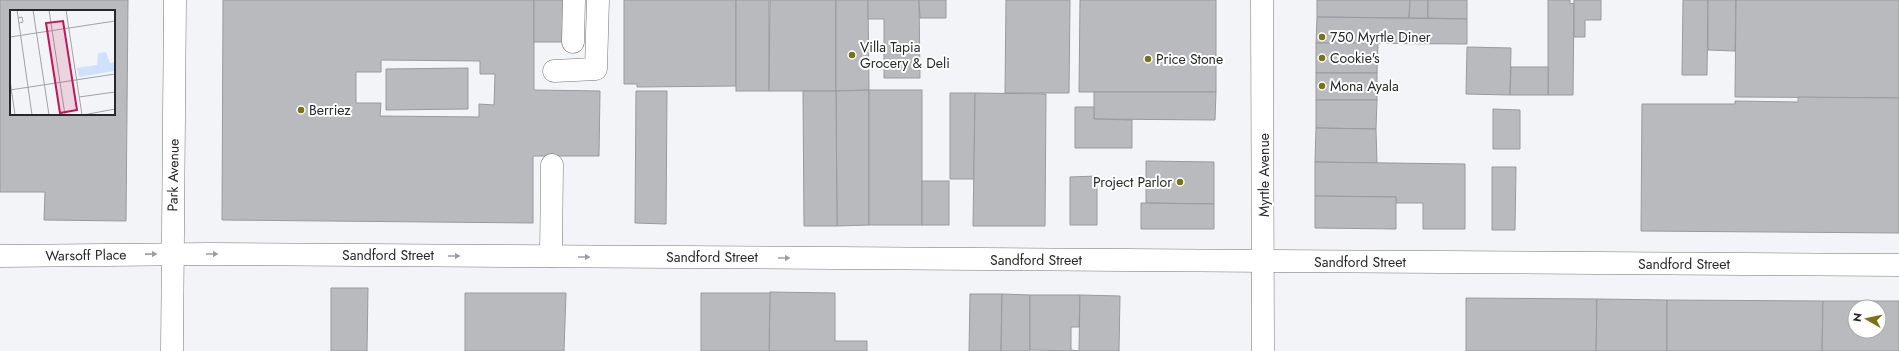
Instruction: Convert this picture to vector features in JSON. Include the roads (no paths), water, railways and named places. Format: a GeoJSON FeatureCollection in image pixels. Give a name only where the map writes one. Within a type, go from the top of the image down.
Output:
{"type":"FeatureCollection","features":[{"type":"Feature","properties":{"kind":"street","name":"Park Avenue"},"geometry":{"type":"LineString","coordinates":[[172,351],[175,0]]}},
{"type":"Feature","properties":{"kind":"street"},"geometry":{"type":"LineString","coordinates":[[573,42],[574,0]]}},
{"type":"Feature","properties":{"kind":"street"},"geometry":{"type":"LineString","coordinates":[[554,71],[596,69],[598,0]]}},
{"type":"Feature","properties":{"kind":"street","name":"Myrtle Avenue"},"geometry":{"type":"LineString","coordinates":[[1262,0],[1264,261],[1263,351]]}},
{"type":"Feature","properties":{"kind":"street"},"geometry":{"type":"LineString","coordinates":[[551,256],[552,165]]}},
{"type":"Feature","properties":{"kind":"street","name":"Warsoff Place"},"geometry":{"type":"LineString","coordinates":[[0,256],[173,254]]}},
{"type":"Feature","properties":{"kind":"street","name":"Sandford Street"},"geometry":{"type":"LineString","coordinates":[[173,254],[1899,265]]}},
{"type":"Feature","properties":{"kind":"place","name":"750 Myrtle Diner"},"geometry":{"type":"Point","coordinates":[1322,37]}},
{"type":"Feature","properties":{"kind":"place","name":"Villa Tapia Grocery & Deli"},"geometry":{"type":"Point","coordinates":[852,55]}},
{"type":"Feature","properties":{"kind":"place","name":"Cookie's"},"geometry":{"type":"Point","coordinates":[1322,58]}},
{"type":"Feature","properties":{"kind":"place","name":"Price Stone"},"geometry":{"type":"Point","coordinates":[1148,59]}},
{"type":"Feature","properties":{"kind":"place","name":"Mona Ayala"},"geometry":{"type":"Point","coordinates":[1322,86]}},
{"type":"Feature","properties":{"kind":"place","name":"Berriez"},"geometry":{"type":"Point","coordinates":[301,110]}},
{"type":"Feature","properties":{"kind":"place","name":"Project Parlor"},"geometry":{"type":"Point","coordinates":[1180,182]}}]}
